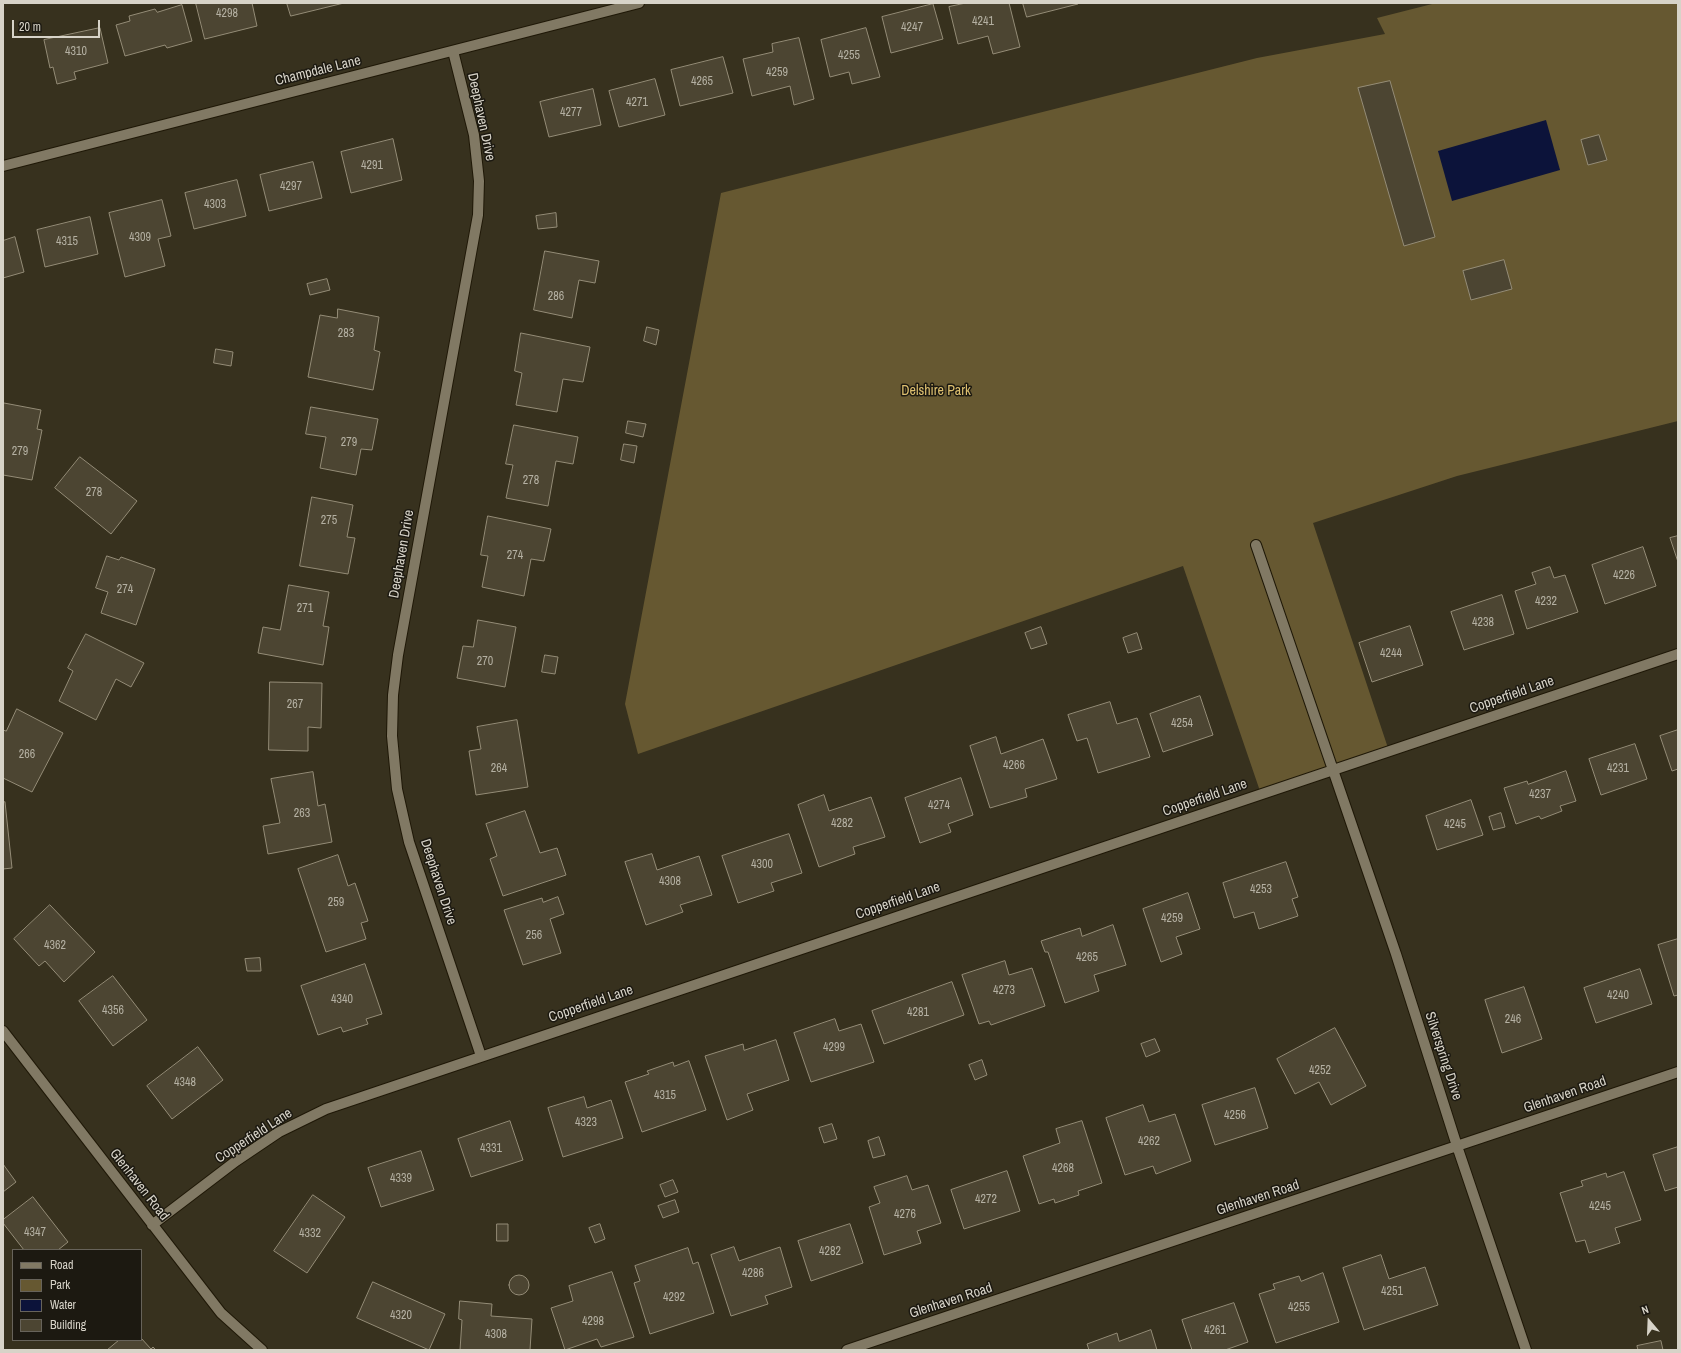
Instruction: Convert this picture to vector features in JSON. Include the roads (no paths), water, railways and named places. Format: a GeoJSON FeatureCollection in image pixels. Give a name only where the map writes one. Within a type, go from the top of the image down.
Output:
{"type":"FeatureCollection","features":[{"type":"Feature","properties":{"kind":"street","name":"Champdale Lane"},"geometry":{"type":"LineString","coordinates":[[3,166],[639,3]]}},
{"type":"Feature","properties":{"kind":"street","name":"Deephaven Drive"},"geometry":{"type":"LineString","coordinates":[[453,51],[474,135],[479,181],[478,215],[398,655],[393,695],[392,736],[397,789],[410,842],[481,1056]]}},
{"type":"Feature","properties":{"kind":"street","name":"Silverspring Drive"},"geometry":{"type":"LineString","coordinates":[[1256,545],[1396,954],[1457,1146],[1526,1350]]}},
{"type":"Feature","properties":{"kind":"street","name":"Copperfield Lane"},"geometry":{"type":"LineString","coordinates":[[152,1225],[236,1161],[279,1132],[326,1109],[1678,654]]}},
{"type":"Feature","properties":{"kind":"street","name":"Glenhaven Road"},"geometry":{"type":"LineString","coordinates":[[3,1031],[221,1313],[262,1350]]}},
{"type":"Feature","properties":{"kind":"street","name":"Glenhaven Road"},"geometry":{"type":"LineString","coordinates":[[847,1350],[1678,1072]]}},
{"type":"Feature","properties":{"kind":"water"},"geometry":{"type":"Polygon","coordinates":[[[1546,120],[1560,170],[1452,201],[1438,151],[1546,120]]]}},
{"type":"Feature","properties":{"kind":"park label","name":"Delshire Park"},"geometry":{"type":"Point","coordinates":[936,391]}}]}
